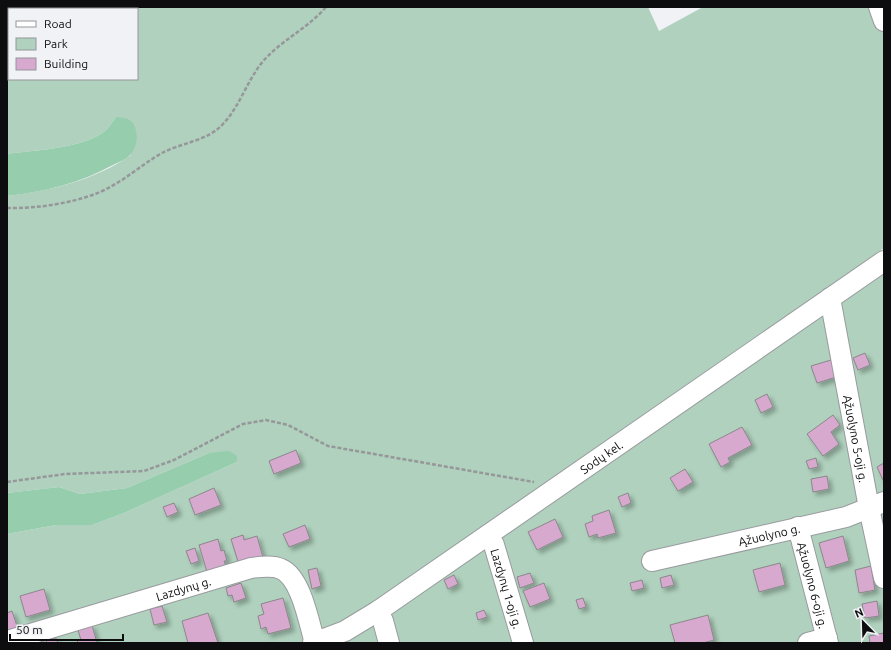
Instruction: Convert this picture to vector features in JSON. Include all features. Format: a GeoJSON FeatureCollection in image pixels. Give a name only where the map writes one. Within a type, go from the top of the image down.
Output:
{"type":"FeatureCollection","features":[{"type":"Feature","properties":{"kind":"street"},"geometry":{"type":"LineString","coordinates":[[879,7],[884,21]]}},
{"type":"Feature","properties":{"kind":"street","name":"Sodų kel."},"geometry":{"type":"LineString","coordinates":[[314,643],[345,631],[378,611],[884,261]]}},
{"type":"Feature","properties":{"kind":"street","name":"Ąžuolyno 5-oji g."},"geometry":{"type":"LineString","coordinates":[[830,298],[876,505],[884,578]]}},
{"type":"Feature","properties":{"kind":"street","name":"Ąžuolyno g."},"geometry":{"type":"LineString","coordinates":[[652,560],[846,517],[876,505]]}},
{"type":"Feature","properties":{"kind":"street","name":"Ąžuolyno 6-oji g."},"geometry":{"type":"LineString","coordinates":[[798,527],[827,641]]}},
{"type":"Feature","properties":{"kind":"street","name":"Lazdynų 1-oji g."},"geometry":{"type":"LineString","coordinates":[[488,535],[494,545],[523,643]]}},
{"type":"Feature","properties":{"kind":"street","name":"Lazdynų g."},"geometry":{"type":"LineString","coordinates":[[7,641],[251,568],[268,566],[281,569],[291,575],[298,587],[314,643]]}},
{"type":"Feature","properties":{"kind":"street"},"geometry":{"type":"LineString","coordinates":[[378,611],[389,643]]}},
{"type":"Feature","properties":{"kind":"street"},"geometry":{"type":"LineString","coordinates":[[808,643],[827,641]]}},
{"type":"Feature","properties":{"kind":"path"},"geometry":{"type":"LineString","coordinates":[[7,208],[57,204],[96,193],[109,188],[162,153],[212,133],[223,124],[265,60],[277,47],[311,22],[326,7]]}},
{"type":"Feature","properties":{"kind":"path"},"geometry":{"type":"LineString","coordinates":[[7,482],[65,474],[144,471],[174,460],[243,424],[266,420],[288,425],[328,446],[537,483],[553,490]]}},
{"type":"Feature","properties":{"kind":"green space"},"geometry":{"type":"Polygon","coordinates":[[[7,7],[648,7],[659,31],[703,7],[884,7],[884,248],[572,468],[884,269],[884,643],[7,643],[7,534],[56,525],[92,525],[124,513],[237,462],[237,456],[209,453],[127,488],[80,494],[59,487],[7,493],[7,196],[39,191],[72,183],[87,178],[117,164],[131,155],[116,117],[109,127],[99,135],[89,140],[54,148],[7,154],[7,7]]]}},
{"type":"Feature","properties":{"kind":"green space"},"geometry":{"type":"Polygon","coordinates":[[[116,117],[132,122],[137,134],[133,152],[123,160],[75,182],[35,192],[7,196],[7,154],[67,146],[89,140],[99,135],[109,127],[116,117]]]}},
{"type":"Feature","properties":{"kind":"green space"},"geometry":{"type":"Polygon","coordinates":[[[229,451],[237,456],[237,462],[124,513],[92,525],[56,525],[7,534],[7,493],[59,487],[80,494],[127,488],[209,453],[229,451]]]}},
{"type":"Feature","properties":{"kind":"building"},"geometry":{"type":"Polygon","coordinates":[[[865,353],[870,365],[858,370],[853,358],[865,353]]]}},
{"type":"Feature","properties":{"kind":"building"},"geometry":{"type":"Polygon","coordinates":[[[831,360],[836,377],[817,383],[811,366],[831,360]]]}},
{"type":"Feature","properties":{"kind":"building"},"geometry":{"type":"Polygon","coordinates":[[[767,394],[773,407],[761,413],[755,400],[767,394]]]}},
{"type":"Feature","properties":{"kind":"building"},"geometry":{"type":"Polygon","coordinates":[[[833,415],[840,425],[831,432],[839,444],[823,456],[807,434],[833,415]]]}},
{"type":"Feature","properties":{"kind":"building"},"geometry":{"type":"Polygon","coordinates":[[[742,427],[752,445],[728,458],[730,462],[721,467],[709,444],[742,427]]]}},
{"type":"Feature","properties":{"kind":"building"},"geometry":{"type":"Polygon","coordinates":[[[296,450],[301,463],[274,474],[269,461],[296,450]]]}},
{"type":"Feature","properties":{"kind":"building"},"geometry":{"type":"Polygon","coordinates":[[[816,458],[818,467],[809,469],[806,461],[816,458]]]}},
{"type":"Feature","properties":{"kind":"building"},"geometry":{"type":"Polygon","coordinates":[[[884,463],[884,480],[883,480],[877,467],[884,463]]]}},
{"type":"Feature","properties":{"kind":"building"},"geometry":{"type":"Polygon","coordinates":[[[685,469],[693,482],[678,491],[670,478],[685,469]]]}},
{"type":"Feature","properties":{"kind":"building"},"geometry":{"type":"Polygon","coordinates":[[[827,476],[829,489],[813,492],[811,479],[827,476]]]}},
{"type":"Feature","properties":{"kind":"building"},"geometry":{"type":"Polygon","coordinates":[[[214,488],[221,505],[195,515],[189,499],[214,488]]]}},
{"type":"Feature","properties":{"kind":"building"},"geometry":{"type":"Polygon","coordinates":[[[628,493],[631,503],[622,507],[618,497],[628,493]]]}},
{"type":"Feature","properties":{"kind":"building"},"geometry":{"type":"Polygon","coordinates":[[[174,503],[178,512],[167,517],[163,507],[174,503]]]}},
{"type":"Feature","properties":{"kind":"building"},"geometry":{"type":"Polygon","coordinates":[[[609,510],[616,533],[598,538],[597,534],[589,537],[585,524],[593,521],[592,516],[609,510]]]}},
{"type":"Feature","properties":{"kind":"building"},"geometry":{"type":"Polygon","coordinates":[[[555,519],[563,537],[537,550],[528,532],[555,519]]]}},
{"type":"Feature","properties":{"kind":"building"},"geometry":{"type":"Polygon","coordinates":[[[305,525],[310,539],[289,547],[283,534],[305,525]]]}},
{"type":"Feature","properties":{"kind":"building"},"geometry":{"type":"Polygon","coordinates":[[[243,535],[244,540],[257,536],[264,561],[240,568],[231,539],[243,535]]]}},
{"type":"Feature","properties":{"kind":"building"},"geometry":{"type":"Polygon","coordinates":[[[843,536],[849,561],[826,568],[819,543],[843,536]]]}},
{"type":"Feature","properties":{"kind":"building"},"geometry":{"type":"Polygon","coordinates":[[[218,539],[221,551],[224,550],[227,561],[224,561],[226,566],[207,572],[199,545],[218,539]]]}},
{"type":"Feature","properties":{"kind":"building"},"geometry":{"type":"Polygon","coordinates":[[[195,548],[199,561],[191,564],[186,551],[195,548]]]}},
{"type":"Feature","properties":{"kind":"building"},"geometry":{"type":"Polygon","coordinates":[[[780,563],[785,585],[759,592],[753,570],[780,563]]]}},
{"type":"Feature","properties":{"kind":"building"},"geometry":{"type":"Polygon","coordinates":[[[871,566],[875,590],[859,593],[855,570],[871,566]]]}},
{"type":"Feature","properties":{"kind":"building"},"geometry":{"type":"Polygon","coordinates":[[[317,568],[321,586],[312,589],[308,570],[317,568]]]}},
{"type":"Feature","properties":{"kind":"building"},"geometry":{"type":"Polygon","coordinates":[[[530,573],[534,583],[520,588],[517,577],[530,573]]]}},
{"type":"Feature","properties":{"kind":"building"},"geometry":{"type":"Polygon","coordinates":[[[454,575],[458,584],[448,589],[444,580],[454,575]]]}},
{"type":"Feature","properties":{"kind":"building"},"geometry":{"type":"Polygon","coordinates":[[[671,575],[674,585],[662,588],[660,578],[671,575]]]}},
{"type":"Feature","properties":{"kind":"building"},"geometry":{"type":"Polygon","coordinates":[[[642,580],[644,588],[632,591],[630,583],[642,580]]]}},
{"type":"Feature","properties":{"kind":"building"},"geometry":{"type":"Polygon","coordinates":[[[241,583],[246,598],[234,602],[232,595],[228,596],[226,588],[241,583]]]}},
{"type":"Feature","properties":{"kind":"building"},"geometry":{"type":"Polygon","coordinates":[[[544,583],[550,599],[530,607],[523,591],[544,583]]]}},
{"type":"Feature","properties":{"kind":"building"},"geometry":{"type":"Polygon","coordinates":[[[44,589],[50,610],[26,617],[20,596],[44,589]]]}},
{"type":"Feature","properties":{"kind":"building"},"geometry":{"type":"Polygon","coordinates":[[[283,598],[291,628],[268,634],[266,627],[261,629],[258,616],[264,614],[261,604],[283,598]]]}},
{"type":"Feature","properties":{"kind":"building"},"geometry":{"type":"Polygon","coordinates":[[[583,598],[586,607],[579,609],[576,600],[583,598]]]}},
{"type":"Feature","properties":{"kind":"building"},"geometry":{"type":"Polygon","coordinates":[[[877,601],[879,616],[865,618],[862,604],[877,601]]]}},
{"type":"Feature","properties":{"kind":"building"},"geometry":{"type":"Polygon","coordinates":[[[162,606],[167,622],[154,625],[150,609],[162,606]]]}},
{"type":"Feature","properties":{"kind":"building"},"geometry":{"type":"Polygon","coordinates":[[[484,610],[487,617],[478,620],[476,613],[484,610]]]}},
{"type":"Feature","properties":{"kind":"building"},"geometry":{"type":"Polygon","coordinates":[[[12,611],[18,629],[7,632],[7,613],[12,611]]]}},
{"type":"Feature","properties":{"kind":"building"},"geometry":{"type":"Polygon","coordinates":[[[208,613],[218,643],[188,643],[182,621],[208,613]]]}},
{"type":"Feature","properties":{"kind":"building"},"geometry":{"type":"Polygon","coordinates":[[[708,615],[714,640],[703,643],[675,643],[670,625],[708,615]]]}},
{"type":"Feature","properties":{"kind":"building"},"geometry":{"type":"Polygon","coordinates":[[[92,625],[97,643],[78,643],[77,640],[81,640],[78,630],[92,625]]]}},
{"type":"Feature","properties":{"kind":"building"},"geometry":{"type":"Polygon","coordinates":[[[884,633],[884,643],[870,643],[869,636],[884,633]]]}},
{"type":"Feature","properties":{"kind":"building"},"geometry":{"type":"Polygon","coordinates":[[[56,638],[58,643],[47,643],[46,640],[56,638]]]}}]}
